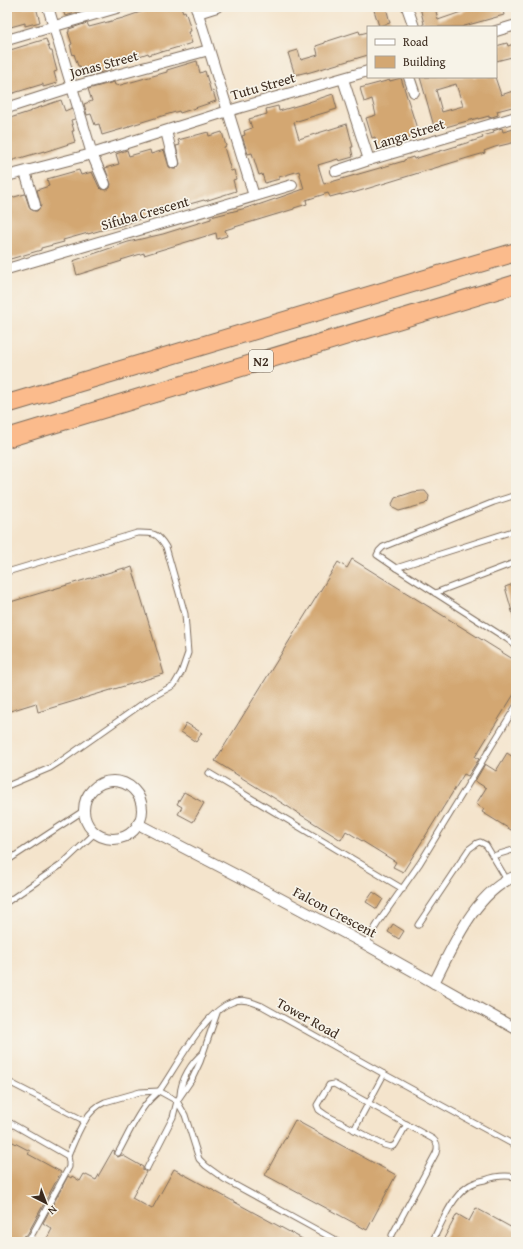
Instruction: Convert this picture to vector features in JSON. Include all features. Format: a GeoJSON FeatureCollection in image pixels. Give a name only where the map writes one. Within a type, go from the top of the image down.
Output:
{"type":"FeatureCollection","features":[{"type":"Feature","properties":{"kind":"highway","name":"N2"},"geometry":{"type":"LineString","coordinates":[[7,404],[516,252]]}},
{"type":"Feature","properties":{"kind":"highway","name":"N2"},"geometry":{"type":"LineString","coordinates":[[7,438],[516,284]]}},
{"type":"Feature","properties":{"kind":"street"},"geometry":{"type":"LineString","coordinates":[[48,7],[92,154],[105,184]]}},
{"type":"Feature","properties":{"kind":"street"},"geometry":{"type":"LineString","coordinates":[[7,40],[120,7]]}},
{"type":"Feature","properties":{"kind":"street"},"geometry":{"type":"LineString","coordinates":[[217,7],[197,10],[254,196]]}},
{"type":"Feature","properties":{"kind":"street"},"geometry":{"type":"LineString","coordinates":[[407,7],[414,26]]}},
{"type":"Feature","properties":{"kind":"street"},"geometry":{"type":"LineString","coordinates":[[497,31],[516,25]]}},
{"type":"Feature","properties":{"kind":"street","name":"Jonas Street"},"geometry":{"type":"LineString","coordinates":[[7,108],[72,87],[209,50]]}},
{"type":"Feature","properties":{"kind":"street","name":"Tutu Street"},"geometry":{"type":"LineString","coordinates":[[7,176],[92,154],[228,111],[367,71]]}},
{"type":"Feature","properties":{"kind":"street"},"geometry":{"type":"LineString","coordinates":[[410,78],[414,92]]}},
{"type":"Feature","properties":{"kind":"street","name":"Langa Street"},"geometry":{"type":"LineString","coordinates":[[343,79],[369,160],[516,117]]}},
{"type":"Feature","properties":{"kind":"street"},"geometry":{"type":"LineString","coordinates":[[166,131],[174,163]]}},
{"type":"Feature","properties":{"kind":"street"},"geometry":{"type":"LineString","coordinates":[[336,171],[369,160]]}},
{"type":"Feature","properties":{"kind":"street"},"geometry":{"type":"LineString","coordinates":[[25,172],[35,205]]}},
{"type":"Feature","properties":{"kind":"street","name":"Sifuba Crescent"},"geometry":{"type":"LineString","coordinates":[[7,269],[292,185]]}},
{"type":"Feature","properties":{"kind":"street"},"geometry":{"type":"LineString","coordinates":[[117,781],[126,784],[134,790],[139,798],[141,806],[141,815],[138,824],[129,834],[116,839],[107,839],[98,836],[85,821],[84,811],[85,801],[90,792],[98,785],[117,781]]}},
{"type":"Feature","properties":{"kind":"street","name":"Falcon Crescent"},"geometry":{"type":"LineString","coordinates":[[138,824],[365,944],[516,1029]]}},
{"type":"Feature","properties":{"kind":"street"},"geometry":{"type":"LineString","coordinates":[[434,983],[461,930],[486,896],[497,886],[511,878]]}},
{"type":"Feature","properties":{"kind":"lane"},"geometry":{"type":"LineString","coordinates":[[516,495],[494,502],[380,548],[378,555],[516,646]]}},
{"type":"Feature","properties":{"kind":"lane"},"geometry":{"type":"LineString","coordinates":[[396,568],[516,530]]}},
{"type":"Feature","properties":{"kind":"lane"},"geometry":{"type":"LineString","coordinates":[[7,572],[137,533],[150,533],[160,538],[166,547],[185,614],[188,654],[182,673],[174,685],[149,699],[50,768],[7,786]]}},
{"type":"Feature","properties":{"kind":"lane"},"geometry":{"type":"LineString","coordinates":[[435,593],[511,564]]}},
{"type":"Feature","properties":{"kind":"lane"},"geometry":{"type":"LineString","coordinates":[[365,944],[420,863],[516,706]]}},
{"type":"Feature","properties":{"kind":"lane"},"geometry":{"type":"LineString","coordinates":[[209,773],[403,889]]}},
{"type":"Feature","properties":{"kind":"lane"},"geometry":{"type":"LineString","coordinates":[[7,861],[84,811]]}},
{"type":"Feature","properties":{"kind":"lane"},"geometry":{"type":"LineString","coordinates":[[7,902],[61,865],[95,833]]}},
{"type":"Feature","properties":{"kind":"lane"},"geometry":{"type":"LineString","coordinates":[[418,926],[469,850],[474,845],[480,842],[486,845],[511,878]]}},
{"type":"Feature","properties":{"kind":"lane"},"geometry":{"type":"LineString","coordinates":[[493,856],[516,848]]}},
{"type":"Feature","properties":{"kind":"lane","name":"Tower Road"},"geometry":{"type":"LineString","coordinates":[[118,1153],[147,1102],[159,1091],[204,1025],[218,1011],[232,1002],[244,1000],[262,1006],[516,1146]]}},
{"type":"Feature","properties":{"kind":"lane"},"geometry":{"type":"LineString","coordinates":[[147,1168],[173,1117],[177,1101],[192,1078],[204,1052],[218,1011]]}},
{"type":"Feature","properties":{"kind":"lane"},"geometry":{"type":"LineString","coordinates":[[354,1130],[384,1074]]}},
{"type":"Feature","properties":{"kind":"lane"},"geometry":{"type":"LineString","coordinates":[[7,1081],[85,1121]]}},
{"type":"Feature","properties":{"kind":"lane"},"geometry":{"type":"LineString","coordinates":[[392,1235],[436,1153],[438,1148],[436,1141],[407,1124],[368,1102],[332,1084],[329,1086],[317,1105],[320,1112],[384,1146],[394,1146],[407,1124]]}},
{"type":"Feature","properties":{"kind":"lane"},"geometry":{"type":"LineString","coordinates":[[28,1242],[69,1167],[68,1156],[85,1121],[95,1108],[105,1102],[140,1092],[159,1091],[177,1101],[185,1116],[200,1159],[206,1166],[224,1179],[339,1242]]}},
{"type":"Feature","properties":{"kind":"lane"},"geometry":{"type":"LineString","coordinates":[[7,1121],[68,1156]]}},
{"type":"Feature","properties":{"kind":"lane"},"geometry":{"type":"LineString","coordinates":[[432,1242],[454,1202],[461,1192],[468,1186],[497,1176],[516,1177]]}},
{"type":"Feature","properties":{"kind":"building"},"geometry":{"type":"Polygon","coordinates":[[[7,7],[36,7],[40,22],[25,26],[25,23],[7,28],[7,7]]]}},
{"type":"Feature","properties":{"kind":"building"},"geometry":{"type":"Polygon","coordinates":[[[62,7],[78,7],[79,12],[65,16],[62,7]]]}},
{"type":"Feature","properties":{"kind":"building"},"geometry":{"type":"Polygon","coordinates":[[[155,7],[181,7],[183,12],[185,11],[188,20],[191,31],[188,32],[192,43],[149,55],[148,53],[111,66],[110,70],[84,77],[74,54],[73,55],[70,45],[72,44],[68,32],[69,29],[87,23],[89,27],[123,18],[155,7]]]}},
{"type":"Feature","properties":{"kind":"building"},"geometry":{"type":"Polygon","coordinates":[[[373,7],[386,7],[390,23],[379,26],[373,7]]]}},
{"type":"Feature","properties":{"kind":"building"},"geometry":{"type":"Polygon","coordinates":[[[420,7],[435,7],[438,20],[467,10],[466,7],[502,7],[504,15],[465,26],[422,26],[424,24],[420,7]]]}},
{"type":"Feature","properties":{"kind":"building"},"geometry":{"type":"Polygon","coordinates":[[[359,31],[360,34],[367,32],[367,55],[307,73],[295,75],[288,53],[298,50],[301,60],[318,55],[316,46],[359,31]]]}},
{"type":"Feature","properties":{"kind":"building"},"geometry":{"type":"Polygon","coordinates":[[[46,39],[50,51],[52,51],[57,71],[54,72],[57,83],[43,87],[43,84],[7,95],[7,51],[46,39]]]}},
{"type":"Feature","properties":{"kind":"building"},"geometry":{"type":"Polygon","coordinates":[[[507,43],[508,46],[516,43],[516,56],[497,61],[497,46],[507,43]]]}},
{"type":"Feature","properties":{"kind":"building"},"geometry":{"type":"Polygon","coordinates":[[[197,61],[200,73],[205,71],[211,92],[213,91],[216,101],[180,113],[179,111],[102,135],[99,124],[95,125],[91,114],[87,115],[84,104],[92,101],[88,89],[114,82],[117,86],[167,72],[167,70],[197,61]]]}},
{"type":"Feature","properties":{"kind":"building"},"geometry":{"type":"Polygon","coordinates":[[[401,78],[419,135],[378,149],[375,137],[372,138],[366,118],[376,115],[372,99],[364,102],[360,88],[401,78]]]}},
{"type":"Feature","properties":{"kind":"building"},"geometry":{"type":"Polygon","coordinates":[[[420,78],[495,78],[501,95],[516,90],[516,106],[497,111],[498,115],[489,118],[489,116],[435,130],[420,78]],[[456,84],[436,90],[442,112],[463,106],[456,84]]]}},
{"type":"Feature","properties":{"kind":"building"},"geometry":{"type":"Polygon","coordinates":[[[333,94],[337,109],[294,122],[299,139],[347,124],[353,147],[351,147],[353,157],[339,161],[338,159],[318,165],[324,184],[404,161],[413,157],[414,159],[483,138],[482,136],[494,133],[493,131],[502,128],[503,132],[514,129],[516,142],[495,147],[484,151],[485,153],[353,193],[330,197],[328,193],[306,200],[307,204],[294,209],[225,230],[227,236],[217,239],[216,233],[144,255],[144,253],[77,275],[73,261],[128,242],[163,234],[211,219],[211,217],[255,206],[304,189],[299,171],[265,183],[262,174],[259,175],[252,153],[248,154],[242,136],[245,135],[244,131],[252,128],[249,119],[267,114],[266,109],[278,106],[279,111],[333,94]]]}},
{"type":"Feature","properties":{"kind":"building"},"geometry":{"type":"Polygon","coordinates":[[[61,100],[65,111],[72,108],[75,119],[71,120],[75,142],[7,162],[7,119],[61,100]]]}},
{"type":"Feature","properties":{"kind":"building"},"geometry":{"type":"Polygon","coordinates":[[[208,132],[209,136],[222,132],[226,146],[224,147],[231,171],[234,170],[236,179],[233,180],[236,191],[205,201],[204,200],[158,213],[123,225],[63,240],[64,242],[41,248],[41,250],[7,260],[7,199],[25,194],[30,209],[37,211],[41,206],[37,190],[49,186],[47,179],[79,170],[81,175],[92,172],[99,187],[107,190],[110,188],[111,184],[105,168],[119,164],[116,154],[127,150],[129,156],[150,150],[151,154],[164,150],[169,167],[176,169],[180,164],[176,146],[180,145],[178,140],[208,132]]]}},
{"type":"Feature","properties":{"kind":"building"},"geometry":{"type":"Polygon","coordinates":[[[425,491],[429,496],[428,501],[425,504],[399,511],[393,508],[392,504],[395,498],[413,492],[425,491]]]}},
{"type":"Feature","properties":{"kind":"building"},"geometry":{"type":"Polygon","coordinates":[[[352,559],[516,661],[516,691],[475,757],[479,759],[468,776],[464,774],[403,872],[393,867],[396,862],[346,831],[341,840],[215,761],[338,562],[347,568],[352,559]]]}},
{"type":"Feature","properties":{"kind":"building"},"geometry":{"type":"Polygon","coordinates":[[[132,567],[164,674],[38,712],[36,703],[7,712],[7,603],[124,568],[124,570],[132,567]]]}},
{"type":"Feature","properties":{"kind":"building"},"geometry":{"type":"Polygon","coordinates":[[[516,583],[516,615],[513,615],[505,587],[516,583]]]}},
{"type":"Feature","properties":{"kind":"building"},"geometry":{"type":"Polygon","coordinates":[[[186,723],[202,733],[196,742],[181,732],[186,723]]]}},
{"type":"Feature","properties":{"kind":"building"},"geometry":{"type":"Polygon","coordinates":[[[507,753],[516,759],[516,833],[482,812],[484,809],[476,804],[486,788],[475,781],[485,764],[496,771],[507,753]]]}},
{"type":"Feature","properties":{"kind":"building"},"geometry":{"type":"Polygon","coordinates":[[[184,792],[204,803],[193,822],[178,814],[182,807],[177,804],[184,792]]]}},
{"type":"Feature","properties":{"kind":"building"},"geometry":{"type":"Polygon","coordinates":[[[373,892],[383,899],[377,909],[366,902],[373,892]]]}},
{"type":"Feature","properties":{"kind":"building"},"geometry":{"type":"Polygon","coordinates":[[[393,924],[404,931],[399,939],[388,932],[393,924]]]}},
{"type":"Feature","properties":{"kind":"building"},"geometry":{"type":"Polygon","coordinates":[[[295,1120],[396,1175],[367,1230],[265,1175],[295,1120]]]}},
{"type":"Feature","properties":{"kind":"building"},"geometry":{"type":"Polygon","coordinates":[[[7,1139],[30,1151],[28,1154],[61,1172],[27,1235],[24,1236],[21,1242],[7,1242],[7,1139]]]}},
{"type":"Feature","properties":{"kind":"building"},"geometry":{"type":"Polygon","coordinates":[[[113,1150],[115,1151],[114,1153],[116,1156],[118,1157],[122,1155],[143,1167],[143,1170],[146,1172],[132,1198],[152,1209],[174,1169],[308,1242],[45,1242],[52,1229],[43,1223],[68,1176],[71,1178],[72,1176],[80,1181],[84,1174],[96,1180],[113,1150]]]}},
{"type":"Feature","properties":{"kind":"building"},"geometry":{"type":"Polygon","coordinates":[[[476,1208],[516,1230],[516,1242],[442,1242],[457,1214],[469,1221],[476,1208]]]}}]}
